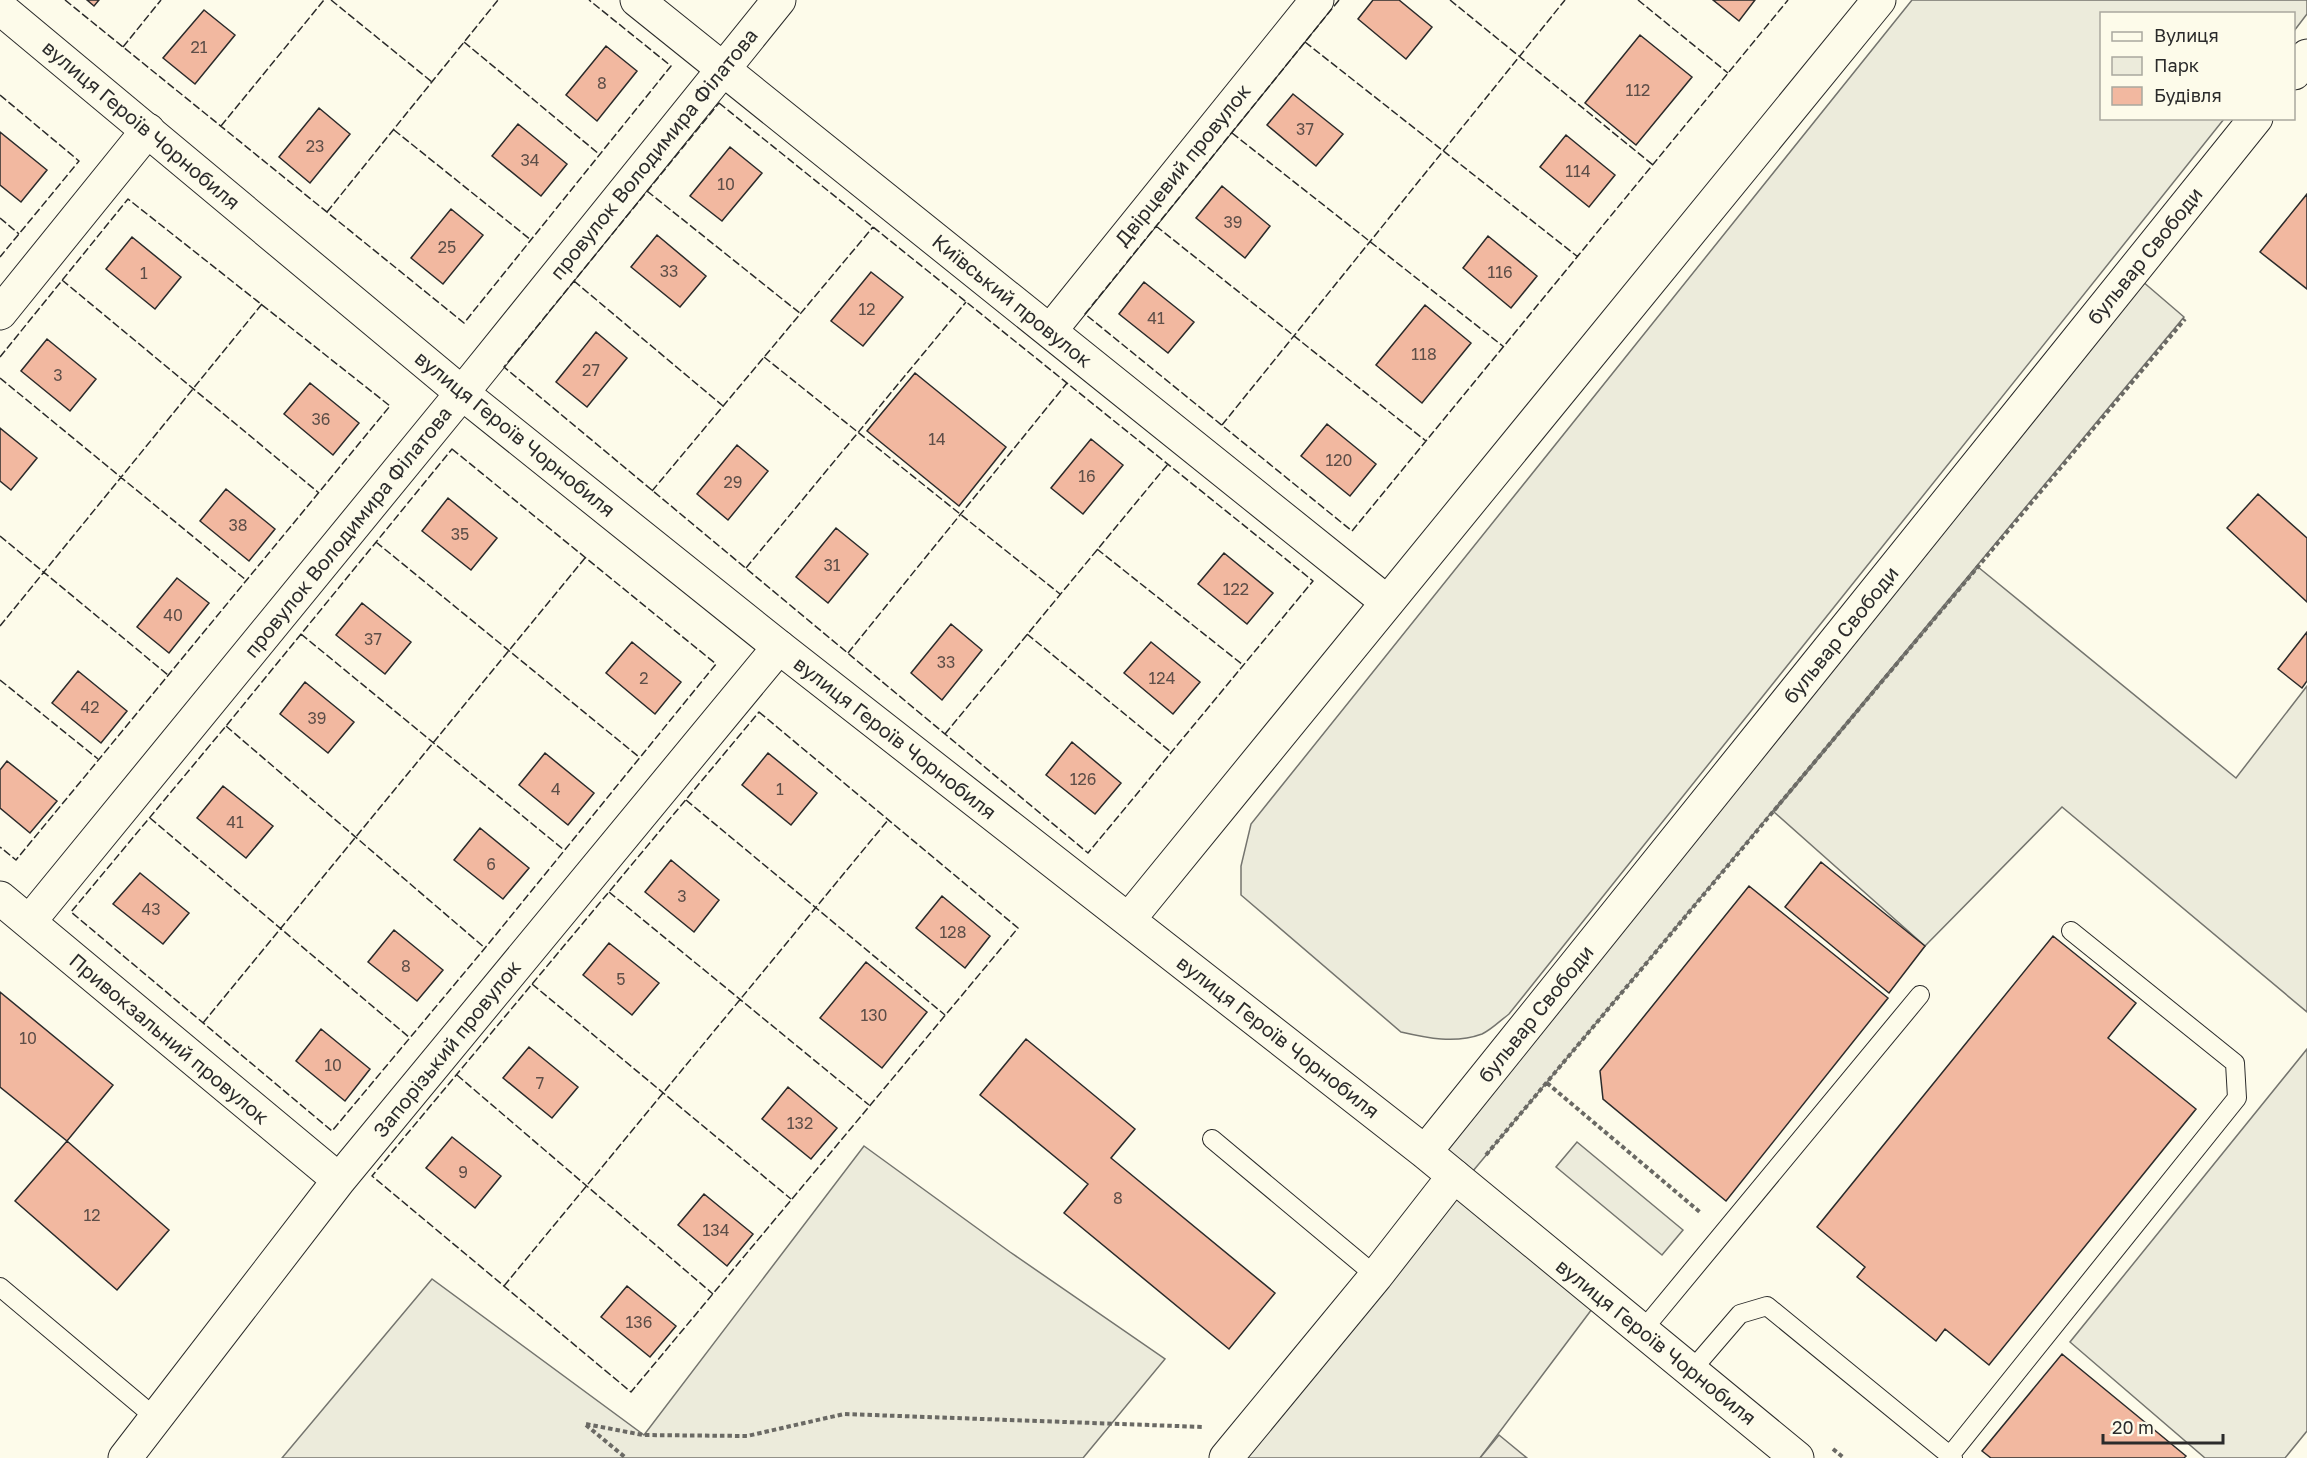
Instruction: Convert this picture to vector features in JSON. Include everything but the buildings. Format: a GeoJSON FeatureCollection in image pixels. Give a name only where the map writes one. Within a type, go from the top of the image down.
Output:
{"type":"FeatureCollection","features":[{"type":"Feature","properties":{"kind":"street","name":"Київський провулок"},"geometry":{"type":"LineString","coordinates":[[637,0],[1387,602]]}},
{"type":"Feature","properties":{"kind":"street","name":"провулок Володимира Філатова"},"geometry":{"type":"LineString","coordinates":[[29,922],[462,393],[779,0]]}},
{"type":"Feature","properties":{"kind":"street","name":"Двірцевий провулок"},"geometry":{"type":"LineString","coordinates":[[1050,331],[1317,0]]}},
{"type":"Feature","properties":{"kind":"street"},"geometry":{"type":"LineString","coordinates":[[1129,919],[1879,0]]}},
{"type":"Feature","properties":{"kind":"street","name":"вулиця Героїв Чорнобиля"},"geometry":{"type":"LineString","coordinates":[[0,8],[462,393],[778,647],[1425,1152],[1797,1458]]}},
{"type":"Feature","properties":{"kind":"street"},"geometry":{"type":"LineString","coordinates":[[2295,71],[2307,56]]}},
{"type":"Feature","properties":{"kind":"street","name":"бульвар Свободи"},"geometry":{"type":"LineString","coordinates":[[1425,1152],[2254,120]]}},
{"type":"Feature","properties":{"kind":"street"},"geometry":{"type":"LineString","coordinates":[[0,313],[148,130]]}},
{"type":"Feature","properties":{"kind":"street","name":"Запорізький провулок"},"geometry":{"type":"LineString","coordinates":[[125,1458],[339,1180],[778,647]]}},
{"type":"Feature","properties":{"kind":"street","name":"Привокзальний провулок"},"geometry":{"type":"LineString","coordinates":[[0,898],[339,1180]]}},
{"type":"Feature","properties":{"kind":"street"},"geometry":{"type":"LineString","coordinates":[[1226,1458],[1458,1180]]}},
{"type":"Feature","properties":{"kind":"lane"},"geometry":{"type":"LineString","coordinates":[[1948,1458],[2237,1098],[2235,1063],[2071,931]]}},
{"type":"Feature","properties":{"kind":"lane"},"geometry":{"type":"LineString","coordinates":[[1642,1331],[1920,995]]}},
{"type":"Feature","properties":{"kind":"lane"},"geometry":{"type":"LineString","coordinates":[[1212,1139],[1376,1276]]}},
{"type":"Feature","properties":{"kind":"lane"},"geometry":{"type":"LineString","coordinates":[[0,1287],[157,1419]]}},
{"type":"Feature","properties":{"kind":"lane"},"geometry":{"type":"LineString","coordinates":[[1691,1371],[1740,1314],[1767,1306],[1953,1458]]}},
{"type":"Feature","properties":{"kind":"path"},"geometry":{"type":"LineString","coordinates":[[1458,1180],[1547,1083],[2186,319]]}},
{"type":"Feature","properties":{"kind":"path"},"geometry":{"type":"LineString","coordinates":[[1547,1083],[1709,1220]]}},
{"type":"Feature","properties":{"kind":"path"},"geometry":{"type":"LineString","coordinates":[[626,1458],[586,1424],[643,1435],[747,1436],[844,1414],[1250,1429]]}},
{"type":"Feature","properties":{"kind":"green space"},"geometry":{"type":"Polygon","coordinates":[[[1912,0],[2307,0],[2307,14],[2295,30],[2295,12],[2100,12],[2100,120],[2223,120],[1509,1014],[1482,1034],[1462,1039],[1431,1038],[1401,1032],[1241,895],[1241,866],[1251,824],[1912,0]]]}},
{"type":"Feature","properties":{"kind":"green space"},"geometry":{"type":"Polygon","coordinates":[[[2135,275],[2184,317],[1463,1183],[1601,1297],[1480,1458],[1241,1458],[1462,1184],[1425,1152],[2135,275]]]}},
{"type":"Feature","properties":{"kind":"green space"},"geometry":{"type":"Polygon","coordinates":[[[1978,567],[2236,778],[2307,686],[2307,1012],[2062,807],[1925,946],[1774,812],[1978,567]]]}},
{"type":"Feature","properties":{"kind":"green space"},"geometry":{"type":"Polygon","coordinates":[[[2307,1049],[2307,1431],[2285,1458],[2205,1458],[2070,1342],[2307,1049]]]}},
{"type":"Feature","properties":{"kind":"green space"},"geometry":{"type":"Polygon","coordinates":[[[1577,1142],[1683,1230],[1662,1255],[1556,1167],[1577,1142]]]}},
{"type":"Feature","properties":{"kind":"green space"},"geometry":{"type":"Polygon","coordinates":[[[864,1146],[1010,1252],[1165,1359],[1083,1458],[282,1458],[432,1279],[644,1435],[864,1146]]]}},
{"type":"Feature","properties":{"kind":"shaded area"},"geometry":{"type":"Polygon","coordinates":[[[1499,1435],[1527,1458],[1480,1458],[1499,1435]]]}},
{"type":"Feature","properties":{"kind":"fence"},"geometry":{"type":"LineString","coordinates":[[65,0],[464,323],[671,66],[589,0]]}},
{"type":"Feature","properties":{"kind":"fence"},"geometry":{"type":"LineString","coordinates":[[123,47],[161,0]]}},
{"type":"Feature","properties":{"kind":"fence"},"geometry":{"type":"LineString","coordinates":[[221,126],[324,0]]}},
{"type":"Feature","properties":{"kind":"fence"},"geometry":{"type":"LineString","coordinates":[[331,0],[432,82]]}},
{"type":"Feature","properties":{"kind":"fence"},"geometry":{"type":"LineString","coordinates":[[327,212],[498,0]]}},
{"type":"Feature","properties":{"kind":"fence"},"geometry":{"type":"LineString","coordinates":[[1339,0],[1085,314],[1352,531],[1788,0]]}},
{"type":"Feature","properties":{"kind":"fence"},"geometry":{"type":"LineString","coordinates":[[1450,0],[1653,165]]}},
{"type":"Feature","properties":{"kind":"fence"},"geometry":{"type":"LineString","coordinates":[[1222,425],[1565,0]]}},
{"type":"Feature","properties":{"kind":"fence"},"geometry":{"type":"LineString","coordinates":[[1638,0],[1728,73]]}},
{"type":"Feature","properties":{"kind":"fence"},"geometry":{"type":"LineString","coordinates":[[464,42],[599,154]]}},
{"type":"Feature","properties":{"kind":"fence"},"geometry":{"type":"LineString","coordinates":[[1305,42],[1578,257]]}},
{"type":"Feature","properties":{"kind":"fence"},"geometry":{"type":"LineString","coordinates":[[0,95],[79,161],[0,257]]}},
{"type":"Feature","properties":{"kind":"fence"},"geometry":{"type":"LineString","coordinates":[[719,103],[1313,581],[1088,853],[504,367],[719,103]]}},
{"type":"Feature","properties":{"kind":"fence"},"geometry":{"type":"LineString","coordinates":[[394,130],[531,240]]}},
{"type":"Feature","properties":{"kind":"fence"},"geometry":{"type":"LineString","coordinates":[[1232,133],[1504,347]]}},
{"type":"Feature","properties":{"kind":"fence"},"geometry":{"type":"LineString","coordinates":[[647,191],[801,314]]}},
{"type":"Feature","properties":{"kind":"fence"},"geometry":{"type":"LineString","coordinates":[[0,357],[128,199],[390,406],[16,860],[0,847]]}},
{"type":"Feature","properties":{"kind":"fence"},"geometry":{"type":"LineString","coordinates":[[0,218],[19,234]]}},
{"type":"Feature","properties":{"kind":"fence"},"geometry":{"type":"LineString","coordinates":[[1156,226],[1426,441]]}},
{"type":"Feature","properties":{"kind":"fence"},"geometry":{"type":"LineString","coordinates":[[652,491],[873,227]]}},
{"type":"Feature","properties":{"kind":"fence"},"geometry":{"type":"LineString","coordinates":[[62,280],[319,493]]}},
{"type":"Feature","properties":{"kind":"fence"},"geometry":{"type":"LineString","coordinates":[[574,281],[723,406]]}},
{"type":"Feature","properties":{"kind":"fence"},"geometry":{"type":"LineString","coordinates":[[746,568],[966,302]]}},
{"type":"Feature","properties":{"kind":"fence"},"geometry":{"type":"LineString","coordinates":[[0,626],[262,304]]}},
{"type":"Feature","properties":{"kind":"fence"},"geometry":{"type":"LineString","coordinates":[[764,357],[1060,594]]}},
{"type":"Feature","properties":{"kind":"fence"},"geometry":{"type":"LineString","coordinates":[[0,378],[246,580]]}},
{"type":"Feature","properties":{"kind":"fence"},"geometry":{"type":"LineString","coordinates":[[848,653],[1067,383]]}},
{"type":"Feature","properties":{"kind":"fence"},"geometry":{"type":"LineString","coordinates":[[452,449],[716,664],[485,948],[332,1131],[71,912],[452,449]]}},
{"type":"Feature","properties":{"kind":"fence"},"geometry":{"type":"LineString","coordinates":[[945,734],[1168,464]]}},
{"type":"Feature","properties":{"kind":"fence"},"geometry":{"type":"LineString","coordinates":[[0,536],[168,675]]}},
{"type":"Feature","properties":{"kind":"fence"},"geometry":{"type":"LineString","coordinates":[[376,542],[639,757]]}},
{"type":"Feature","properties":{"kind":"fence"},"geometry":{"type":"LineString","coordinates":[[1097,549],[1243,665]]}},
{"type":"Feature","properties":{"kind":"fence"},"geometry":{"type":"LineString","coordinates":[[203,1023],[585,558]]}},
{"type":"Feature","properties":{"kind":"fence"},"geometry":{"type":"LineString","coordinates":[[301,634],[564,850]]}},
{"type":"Feature","properties":{"kind":"fence"},"geometry":{"type":"LineString","coordinates":[[1027,634],[1171,752]]}},
{"type":"Feature","properties":{"kind":"fence"},"geometry":{"type":"LineString","coordinates":[[0,680],[98,759]]}},
{"type":"Feature","properties":{"kind":"fence"},"geometry":{"type":"LineString","coordinates":[[759,712],[1018,928],[631,1392],[372,1176],[759,712]]}},
{"type":"Feature","properties":{"kind":"fence"},"geometry":{"type":"LineString","coordinates":[[226,726],[485,948]]}},
{"type":"Feature","properties":{"kind":"fence"},"geometry":{"type":"LineString","coordinates":[[686,800],[945,1015]]}},
{"type":"Feature","properties":{"kind":"fence"},"geometry":{"type":"LineString","coordinates":[[150,818],[410,1038]]}},
{"type":"Feature","properties":{"kind":"fence"},"geometry":{"type":"LineString","coordinates":[[504,1286],[888,820]]}},
{"type":"Feature","properties":{"kind":"fence"},"geometry":{"type":"LineString","coordinates":[[609,892],[869,1105]]}},
{"type":"Feature","properties":{"kind":"fence"},"geometry":{"type":"LineString","coordinates":[[532,984],[791,1199]]}},
{"type":"Feature","properties":{"kind":"fence"},"geometry":{"type":"LineString","coordinates":[[457,1075],[713,1294]]}}]}
